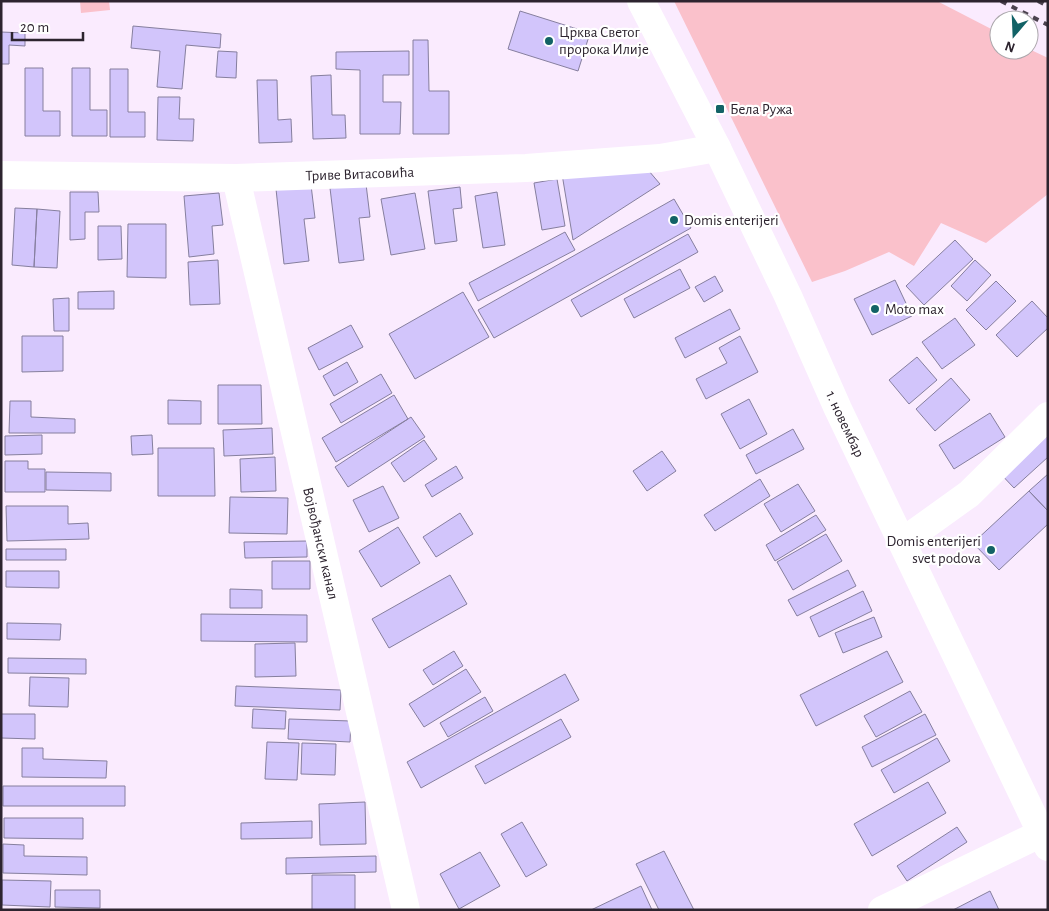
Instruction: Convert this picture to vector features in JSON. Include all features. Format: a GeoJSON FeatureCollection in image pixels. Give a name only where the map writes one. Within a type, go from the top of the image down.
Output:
{"type":"FeatureCollection","features":[{"type":"Feature","properties":{"kind":"street","name":"1. новембар"},"geometry":{"type":"LineString","coordinates":[[641,1],[717,148],[902,542],[1045,840]]}},
{"type":"Feature","properties":{"kind":"street","name":"Триве Витасовића"},"geometry":{"type":"LineString","coordinates":[[1,175],[236,178],[526,168],[660,158],[717,148]]}},
{"type":"Feature","properties":{"kind":"street","name":"Војвођански канал"},"geometry":{"type":"LineString","coordinates":[[236,178],[406,910]]}},
{"type":"Feature","properties":{"kind":"street"},"geometry":{"type":"LineString","coordinates":[[902,542],[969,494],[1048,416]]}},
{"type":"Feature","properties":{"kind":"street"},"geometry":{"type":"LineString","coordinates":[[882,910],[1045,840]]}},
{"type":"Feature","properties":{"kind":"shaded area"},"geometry":{"type":"Polygon","coordinates":[[[80,1],[109,1],[110,10],[81,13],[80,1]]]}},
{"type":"Feature","properties":{"kind":"shaded area"},"geometry":{"type":"Polygon","coordinates":[[[674,1],[937,1],[989,28],[989,60],[1039,60],[1039,54],[1048,58],[1048,194],[986,243],[941,223],[914,266],[889,252],[845,271],[812,282],[674,1]]]}},
{"type":"Feature","properties":{"kind":"building","name":"Црква Светог пророка Илије"},"geometry":{"type":"Polygon","coordinates":[[[520,11],[590,33],[578,71],[508,49],[520,11]]]}},
{"type":"Feature","properties":{"kind":"building"},"geometry":{"type":"Polygon","coordinates":[[[133,26],[221,34],[220,48],[186,45],[182,89],[157,87],[160,51],[131,48],[133,26]]]}},
{"type":"Feature","properties":{"kind":"building"},"geometry":{"type":"Polygon","coordinates":[[[1,32],[25,33],[25,46],[9,45],[9,64],[1,64],[1,32]]]}},
{"type":"Feature","properties":{"kind":"building"},"geometry":{"type":"Polygon","coordinates":[[[413,40],[428,40],[429,91],[449,91],[449,134],[413,134],[413,40]]]}},
{"type":"Feature","properties":{"kind":"building"},"geometry":{"type":"Polygon","coordinates":[[[218,51],[237,52],[236,78],[216,77],[218,51]]]}},
{"type":"Feature","properties":{"kind":"building"},"geometry":{"type":"Polygon","coordinates":[[[409,51],[409,75],[383,75],[383,102],[401,102],[400,134],[360,134],[360,70],[336,69],[336,52],[409,51]]]}},
{"type":"Feature","properties":{"kind":"building"},"geometry":{"type":"Polygon","coordinates":[[[25,68],[43,68],[43,111],[60,111],[60,136],[25,136],[25,68]]]}},
{"type":"Feature","properties":{"kind":"building"},"geometry":{"type":"Polygon","coordinates":[[[72,68],[90,68],[90,110],[107,110],[107,136],[72,136],[72,68]]]}},
{"type":"Feature","properties":{"kind":"building"},"geometry":{"type":"Polygon","coordinates":[[[110,69],[128,69],[128,112],[145,112],[145,137],[110,137],[110,69]]]}},
{"type":"Feature","properties":{"kind":"building"},"geometry":{"type":"Polygon","coordinates":[[[331,75],[332,115],[345,115],[346,138],[313,139],[311,76],[331,75]]]}},
{"type":"Feature","properties":{"kind":"building"},"geometry":{"type":"Polygon","coordinates":[[[257,80],[277,80],[278,120],[291,119],[292,142],[259,143],[257,80]]]}},
{"type":"Feature","properties":{"kind":"building"},"geometry":{"type":"Polygon","coordinates":[[[158,97],[180,97],[179,119],[194,119],[193,141],[157,140],[158,97]]]}},
{"type":"Feature","properties":{"kind":"building"},"geometry":{"type":"Polygon","coordinates":[[[643,164],[660,184],[573,240],[562,174],[643,164]]]}},
{"type":"Feature","properties":{"kind":"building"},"geometry":{"type":"Polygon","coordinates":[[[557,179],[565,226],[542,230],[534,183],[557,179]]]}},
{"type":"Feature","properties":{"kind":"building"},"geometry":{"type":"Polygon","coordinates":[[[366,184],[370,217],[359,218],[364,260],[339,263],[330,188],[366,184]]]}},
{"type":"Feature","properties":{"kind":"building"},"geometry":{"type":"Polygon","coordinates":[[[311,185],[315,218],[304,219],[309,261],[284,264],[276,189],[311,185]]]}},
{"type":"Feature","properties":{"kind":"building"},"geometry":{"type":"Polygon","coordinates":[[[460,187],[462,208],[453,209],[457,241],[435,244],[428,191],[460,187]]]}},
{"type":"Feature","properties":{"kind":"building"},"geometry":{"type":"Polygon","coordinates":[[[70,192],[98,192],[99,212],[85,212],[85,239],[70,240],[70,192]]]}},
{"type":"Feature","properties":{"kind":"building"},"geometry":{"type":"Polygon","coordinates":[[[497,192],[505,245],[483,248],[475,196],[497,192]]]}},
{"type":"Feature","properties":{"kind":"building"},"geometry":{"type":"Polygon","coordinates":[[[219,193],[223,225],[212,226],[214,254],[189,257],[184,196],[219,193]]]}},
{"type":"Feature","properties":{"kind":"building"},"geometry":{"type":"Polygon","coordinates":[[[415,193],[425,249],[391,255],[381,199],[415,193]]]}},
{"type":"Feature","properties":{"kind":"building"},"geometry":{"type":"Polygon","coordinates":[[[674,199],[691,228],[494,338],[478,310],[674,199]]]}},
{"type":"Feature","properties":{"kind":"building"},"geometry":{"type":"Polygon","coordinates":[[[15,208],[37,209],[34,267],[12,265],[15,208]]]}},
{"type":"Feature","properties":{"kind":"building"},"geometry":{"type":"Polygon","coordinates":[[[37,209],[60,211],[57,268],[34,267],[37,209]]]}},
{"type":"Feature","properties":{"kind":"building"},"geometry":{"type":"Polygon","coordinates":[[[128,224],[166,224],[166,278],[127,277],[128,224]]]}},
{"type":"Feature","properties":{"kind":"building"},"geometry":{"type":"Polygon","coordinates":[[[98,226],[121,226],[122,259],[98,260],[98,226]]]}},
{"type":"Feature","properties":{"kind":"building"},"geometry":{"type":"Polygon","coordinates":[[[565,232],[575,250],[478,301],[469,283],[565,232]]]}},
{"type":"Feature","properties":{"kind":"building"},"geometry":{"type":"Polygon","coordinates":[[[688,234],[698,252],[581,317],[571,300],[688,234]]]}},
{"type":"Feature","properties":{"kind":"building"},"geometry":{"type":"Polygon","coordinates":[[[955,240],[973,259],[924,305],[906,286],[955,240]]]}},
{"type":"Feature","properties":{"kind":"building"},"geometry":{"type":"Polygon","coordinates":[[[218,260],[220,304],[190,305],[188,262],[218,260]]]}},
{"type":"Feature","properties":{"kind":"building"},"geometry":{"type":"Polygon","coordinates":[[[975,260],[991,275],[967,301],[951,286],[975,260]]]}},
{"type":"Feature","properties":{"kind":"building"},"geometry":{"type":"Polygon","coordinates":[[[680,269],[690,288],[634,318],[624,299],[680,269]]]}},
{"type":"Feature","properties":{"kind":"building"},"geometry":{"type":"Polygon","coordinates":[[[715,276],[723,291],[704,302],[695,287],[715,276]]]}},
{"type":"Feature","properties":{"kind":"building"},"geometry":{"type":"Polygon","coordinates":[[[895,280],[912,316],[872,335],[854,299],[895,280]]]}},
{"type":"Feature","properties":{"kind":"building"},"geometry":{"type":"Polygon","coordinates":[[[996,281],[1016,301],[986,330],[966,310],[996,281]]]}},
{"type":"Feature","properties":{"kind":"building"},"geometry":{"type":"Polygon","coordinates":[[[114,291],[114,309],[78,309],[78,292],[114,291]]]}},
{"type":"Feature","properties":{"kind":"building"},"geometry":{"type":"Polygon","coordinates":[[[463,292],[489,337],[415,379],[389,334],[463,292]]]}},
{"type":"Feature","properties":{"kind":"building"},"geometry":{"type":"Polygon","coordinates":[[[69,298],[69,331],[54,331],[53,299],[69,298]]]}},
{"type":"Feature","properties":{"kind":"building"},"geometry":{"type":"Polygon","coordinates":[[[1032,301],[1048,318],[1048,328],[1017,357],[996,335],[1032,301]]]}},
{"type":"Feature","properties":{"kind":"building"},"geometry":{"type":"Polygon","coordinates":[[[730,309],[740,329],[685,358],[675,338],[730,309]]]}},
{"type":"Feature","properties":{"kind":"building"},"geometry":{"type":"Polygon","coordinates":[[[955,318],[975,345],[942,369],[922,342],[955,318]]]}},
{"type":"Feature","properties":{"kind":"building"},"geometry":{"type":"Polygon","coordinates":[[[351,325],[363,347],[319,370],[308,348],[351,325]]]}},
{"type":"Feature","properties":{"kind":"building"},"geometry":{"type":"Polygon","coordinates":[[[22,336],[63,336],[63,371],[22,372],[22,336]]]}},
{"type":"Feature","properties":{"kind":"building"},"geometry":{"type":"Polygon","coordinates":[[[740,336],[758,372],[706,399],[696,379],[727,363],[719,348],[740,336]]]}},
{"type":"Feature","properties":{"kind":"building"},"geometry":{"type":"Polygon","coordinates":[[[917,357],[937,380],[909,404],[889,380],[917,357]]]}},
{"type":"Feature","properties":{"kind":"building"},"geometry":{"type":"Polygon","coordinates":[[[347,362],[358,382],[334,396],[323,376],[347,362]]]}},
{"type":"Feature","properties":{"kind":"building"},"geometry":{"type":"Polygon","coordinates":[[[381,374],[392,393],[341,423],[330,404],[381,374]]]}},
{"type":"Feature","properties":{"kind":"building"},"geometry":{"type":"Polygon","coordinates":[[[951,378],[970,400],[935,431],[916,409],[951,378]]]}},
{"type":"Feature","properties":{"kind":"building"},"geometry":{"type":"Polygon","coordinates":[[[218,385],[261,385],[262,424],[218,424],[218,385]]]}},
{"type":"Feature","properties":{"kind":"building"},"geometry":{"type":"Polygon","coordinates":[[[394,395],[408,419],[336,462],[322,438],[394,395]]]}},
{"type":"Feature","properties":{"kind":"building"},"geometry":{"type":"Polygon","coordinates":[[[749,399],[767,434],[740,449],[721,414],[749,399]]]}},
{"type":"Feature","properties":{"kind":"building"},"geometry":{"type":"Polygon","coordinates":[[[168,400],[201,401],[201,424],[168,424],[168,400]]]}},
{"type":"Feature","properties":{"kind":"building"},"geometry":{"type":"Polygon","coordinates":[[[10,401],[31,401],[31,417],[75,419],[75,433],[9,433],[10,401]]]}},
{"type":"Feature","properties":{"kind":"building"},"geometry":{"type":"Polygon","coordinates":[[[990,413],[1005,437],[954,469],[939,445],[990,413]]]}},
{"type":"Feature","properties":{"kind":"building"},"geometry":{"type":"Polygon","coordinates":[[[411,417],[425,437],[348,487],[335,467],[411,417]]]}},
{"type":"Feature","properties":{"kind":"building"},"geometry":{"type":"Polygon","coordinates":[[[1048,423],[1048,457],[1014,488],[997,470],[1048,423]]]}},
{"type":"Feature","properties":{"kind":"building"},"geometry":{"type":"Polygon","coordinates":[[[272,428],[273,454],[224,456],[223,430],[272,428]]]}},
{"type":"Feature","properties":{"kind":"building"},"geometry":{"type":"Polygon","coordinates":[[[793,429],[804,449],[756,474],[746,455],[793,429]]]}},
{"type":"Feature","properties":{"kind":"building"},"geometry":{"type":"Polygon","coordinates":[[[42,435],[42,454],[5,455],[5,436],[42,435]]]}},
{"type":"Feature","properties":{"kind":"building"},"geometry":{"type":"Polygon","coordinates":[[[152,435],[153,454],[132,455],[131,436],[152,435]]]}},
{"type":"Feature","properties":{"kind":"building"},"geometry":{"type":"Polygon","coordinates":[[[424,440],[437,459],[404,482],[391,463],[424,440]]]}},
{"type":"Feature","properties":{"kind":"building"},"geometry":{"type":"Polygon","coordinates":[[[158,448],[214,448],[215,496],[158,496],[158,448]]]}},
{"type":"Feature","properties":{"kind":"building"},"geometry":{"type":"Polygon","coordinates":[[[662,451],[676,471],[647,491],[633,471],[662,451]]]}},
{"type":"Feature","properties":{"kind":"building"},"geometry":{"type":"Polygon","coordinates":[[[275,457],[276,491],[241,492],[240,459],[275,457]]]}},
{"type":"Feature","properties":{"kind":"building"},"geometry":{"type":"Polygon","coordinates":[[[5,461],[28,461],[28,469],[45,469],[45,492],[5,492],[5,461]]]}},
{"type":"Feature","properties":{"kind":"building"},"geometry":{"type":"Polygon","coordinates":[[[456,466],[463,478],[432,497],[425,485],[456,466]]]}},
{"type":"Feature","properties":{"kind":"building"},"geometry":{"type":"Polygon","coordinates":[[[46,472],[111,473],[111,491],[46,490],[46,472]]]}},
{"type":"Feature","properties":{"kind":"building"},"geometry":{"type":"Polygon","coordinates":[[[1048,474],[1048,511],[1029,491],[1048,474]]]}},
{"type":"Feature","properties":{"kind":"building"},"geometry":{"type":"Polygon","coordinates":[[[760,479],[770,496],[715,531],[704,515],[760,479]]]}},
{"type":"Feature","properties":{"kind":"building"},"geometry":{"type":"Polygon","coordinates":[[[798,484],[815,511],[781,532],[764,504],[798,484]]]}},
{"type":"Feature","properties":{"kind":"building"},"geometry":{"type":"Polygon","coordinates":[[[383,486],[399,518],[369,532],[353,500],[383,486]]]}},
{"type":"Feature","properties":{"kind":"building"},"geometry":{"type":"Polygon","coordinates":[[[1029,491],[1048,511],[1048,524],[999,570],[973,543],[1029,491]]]}},
{"type":"Feature","properties":{"kind":"building"},"geometry":{"type":"Polygon","coordinates":[[[230,497],[288,498],[287,534],[229,533],[230,497]]]}},
{"type":"Feature","properties":{"kind":"building"},"geometry":{"type":"Polygon","coordinates":[[[6,506],[68,506],[68,524],[88,523],[89,539],[7,541],[6,506]]]}},
{"type":"Feature","properties":{"kind":"building"},"geometry":{"type":"Polygon","coordinates":[[[460,513],[473,534],[436,557],[423,537],[460,513]]]}},
{"type":"Feature","properties":{"kind":"building"},"geometry":{"type":"Polygon","coordinates":[[[816,515],[826,530],[775,561],[766,545],[816,515]]]}},
{"type":"Feature","properties":{"kind":"building"},"geometry":{"type":"Polygon","coordinates":[[[398,527],[420,563],[381,587],[359,551],[398,527]]]}},
{"type":"Feature","properties":{"kind":"building"},"geometry":{"type":"Polygon","coordinates":[[[826,534],[842,561],[793,590],[777,562],[826,534]]]}},
{"type":"Feature","properties":{"kind":"building"},"geometry":{"type":"Polygon","coordinates":[[[307,541],[307,557],[245,558],[244,542],[307,541]]]}},
{"type":"Feature","properties":{"kind":"building"},"geometry":{"type":"Polygon","coordinates":[[[6,549],[66,549],[66,560],[6,560],[6,549]]]}},
{"type":"Feature","properties":{"kind":"building"},"geometry":{"type":"Polygon","coordinates":[[[272,561],[310,561],[310,589],[272,589],[272,561]]]}},
{"type":"Feature","properties":{"kind":"building"},"geometry":{"type":"Polygon","coordinates":[[[848,570],[856,586],[797,616],[788,600],[848,570]]]}},
{"type":"Feature","properties":{"kind":"building"},"geometry":{"type":"Polygon","coordinates":[[[6,571],[59,571],[59,588],[6,587],[6,571]]]}},
{"type":"Feature","properties":{"kind":"building"},"geometry":{"type":"Polygon","coordinates":[[[450,575],[467,604],[389,648],[372,619],[450,575]]]}},
{"type":"Feature","properties":{"kind":"building"},"geometry":{"type":"Polygon","coordinates":[[[230,589],[262,590],[262,608],[230,608],[230,589]]]}},
{"type":"Feature","properties":{"kind":"building"},"geometry":{"type":"Polygon","coordinates":[[[863,591],[872,611],[819,637],[810,617],[863,591]]]}},
{"type":"Feature","properties":{"kind":"building"},"geometry":{"type":"Polygon","coordinates":[[[201,614],[307,615],[307,642],[201,641],[201,614]]]}},
{"type":"Feature","properties":{"kind":"building"},"geometry":{"type":"Polygon","coordinates":[[[874,617],[882,637],[843,653],[835,633],[874,617]]]}},
{"type":"Feature","properties":{"kind":"building"},"geometry":{"type":"Polygon","coordinates":[[[7,623],[61,624],[60,640],[7,639],[7,623]]]}},
{"type":"Feature","properties":{"kind":"building"},"geometry":{"type":"Polygon","coordinates":[[[295,643],[296,676],[255,677],[255,644],[295,643]]]}},
{"type":"Feature","properties":{"kind":"building"},"geometry":{"type":"Polygon","coordinates":[[[454,651],[463,666],[433,685],[423,670],[454,651]]]}},
{"type":"Feature","properties":{"kind":"building"},"geometry":{"type":"Polygon","coordinates":[[[887,651],[903,682],[816,726],[800,695],[887,651]]]}},
{"type":"Feature","properties":{"kind":"building"},"geometry":{"type":"Polygon","coordinates":[[[8,658],[86,659],[86,674],[8,673],[8,658]]]}},
{"type":"Feature","properties":{"kind":"building"},"geometry":{"type":"Polygon","coordinates":[[[466,669],[481,692],[424,727],[409,704],[466,669]]]}},
{"type":"Feature","properties":{"kind":"building"},"geometry":{"type":"Polygon","coordinates":[[[565,674],[579,700],[421,788],[407,762],[565,674]]]}},
{"type":"Feature","properties":{"kind":"building"},"geometry":{"type":"Polygon","coordinates":[[[30,677],[69,678],[68,707],[29,706],[30,677]]]}},
{"type":"Feature","properties":{"kind":"building"},"geometry":{"type":"Polygon","coordinates":[[[236,686],[341,690],[340,710],[235,706],[236,686]]]}},
{"type":"Feature","properties":{"kind":"building"},"geometry":{"type":"Polygon","coordinates":[[[910,691],[922,712],[876,737],[864,716],[910,691]]]}},
{"type":"Feature","properties":{"kind":"building"},"geometry":{"type":"Polygon","coordinates":[[[485,697],[493,711],[448,737],[440,723],[485,697]]]}},
{"type":"Feature","properties":{"kind":"building"},"geometry":{"type":"Polygon","coordinates":[[[253,709],[286,711],[285,729],[252,728],[253,709]]]}},
{"type":"Feature","properties":{"kind":"building"},"geometry":{"type":"Polygon","coordinates":[[[1,714],[35,714],[35,739],[1,738],[1,714]]]}},
{"type":"Feature","properties":{"kind":"building"},"geometry":{"type":"Polygon","coordinates":[[[925,714],[936,735],[872,767],[862,747],[925,714]]]}},
{"type":"Feature","properties":{"kind":"building"},"geometry":{"type":"Polygon","coordinates":[[[289,719],[351,721],[350,742],[288,739],[289,719]]]}},
{"type":"Feature","properties":{"kind":"building"},"geometry":{"type":"Polygon","coordinates":[[[561,719],[571,737],[485,784],[475,766],[561,719]]]}},
{"type":"Feature","properties":{"kind":"building"},"geometry":{"type":"Polygon","coordinates":[[[937,738],[950,761],[894,793],[881,770],[937,738]]]}},
{"type":"Feature","properties":{"kind":"building"},"geometry":{"type":"Polygon","coordinates":[[[267,742],[299,743],[297,780],[265,779],[267,742]]]}},
{"type":"Feature","properties":{"kind":"building"},"geometry":{"type":"Polygon","coordinates":[[[302,743],[336,744],[335,775],[301,774],[302,743]]]}},
{"type":"Feature","properties":{"kind":"building"},"geometry":{"type":"Polygon","coordinates":[[[22,748],[43,748],[43,759],[107,761],[106,778],[22,777],[22,748]]]}},
{"type":"Feature","properties":{"kind":"building"},"geometry":{"type":"Polygon","coordinates":[[[928,782],[946,813],[872,856],[854,824],[928,782]]]}},
{"type":"Feature","properties":{"kind":"building"},"geometry":{"type":"Polygon","coordinates":[[[3,786],[125,786],[125,806],[3,806],[3,786]]]}},
{"type":"Feature","properties":{"kind":"building"},"geometry":{"type":"Polygon","coordinates":[[[365,802],[366,844],[320,845],[319,804],[365,802]]]}},
{"type":"Feature","properties":{"kind":"building"},"geometry":{"type":"Polygon","coordinates":[[[4,818],[83,818],[83,839],[4,838],[4,818]]]}},
{"type":"Feature","properties":{"kind":"building"},"geometry":{"type":"Polygon","coordinates":[[[312,821],[312,838],[241,839],[241,823],[312,821]]]}},
{"type":"Feature","properties":{"kind":"building"},"geometry":{"type":"Polygon","coordinates":[[[522,822],[547,865],[526,877],[501,834],[522,822]]]}},
{"type":"Feature","properties":{"kind":"building"},"geometry":{"type":"Polygon","coordinates":[[[957,827],[967,842],[907,881],[897,866],[957,827]]]}},
{"type":"Feature","properties":{"kind":"building"},"geometry":{"type":"Polygon","coordinates":[[[3,844],[24,845],[24,856],[87,857],[87,875],[3,873],[3,844]]]}},
{"type":"Feature","properties":{"kind":"building"},"geometry":{"type":"Polygon","coordinates":[[[664,851],[694,910],[659,910],[636,864],[664,851]]]}},
{"type":"Feature","properties":{"kind":"building"},"geometry":{"type":"Polygon","coordinates":[[[480,852],[500,886],[459,909],[440,874],[480,852]]]}},
{"type":"Feature","properties":{"kind":"building"},"geometry":{"type":"Polygon","coordinates":[[[376,856],[376,872],[286,874],[286,858],[376,856]]]}},
{"type":"Feature","properties":{"kind":"building"},"geometry":{"type":"Polygon","coordinates":[[[312,875],[355,875],[355,910],[312,910],[312,875]]]}},
{"type":"Feature","properties":{"kind":"building"},"geometry":{"type":"Polygon","coordinates":[[[2,880],[51,881],[50,907],[2,905],[2,880]]]}},
{"type":"Feature","properties":{"kind":"building"},"geometry":{"type":"Polygon","coordinates":[[[641,886],[652,910],[591,910],[641,886]]]}},
{"type":"Feature","properties":{"kind":"building"},"geometry":{"type":"Polygon","coordinates":[[[55,890],[100,890],[100,908],[55,907],[55,890]]]}},
{"type":"Feature","properties":{"kind":"building"},"geometry":{"type":"Polygon","coordinates":[[[990,891],[999,910],[953,910],[990,891]]]}},
{"type":"Feature","properties":{"kind":"railway"},"geometry":{"type":"LineString","coordinates":[[1001,1],[1048,25]]}},
{"type":"Feature","properties":{"kind":"railway"},"geometry":{"type":"LineString","coordinates":[[1038,1],[1048,6]]}},
{"type":"Feature","properties":{"kind":"place","name":"Црква Светог пророка Илије"},"geometry":{"type":"Point","coordinates":[549,41]}},
{"type":"Feature","properties":{"kind":"place","name":"Бела Ружа"},"geometry":{"type":"Point","coordinates":[720,109]}},
{"type":"Feature","properties":{"kind":"place","name":"Domis enterijeri"},"geometry":{"type":"Point","coordinates":[674,220]}},
{"type":"Feature","properties":{"kind":"place","name":"Moto max"},"geometry":{"type":"Point","coordinates":[875,309]}},
{"type":"Feature","properties":{"kind":"place","name":"Domis enterijeri svet podova"},"geometry":{"type":"Point","coordinates":[991,550]}}]}
